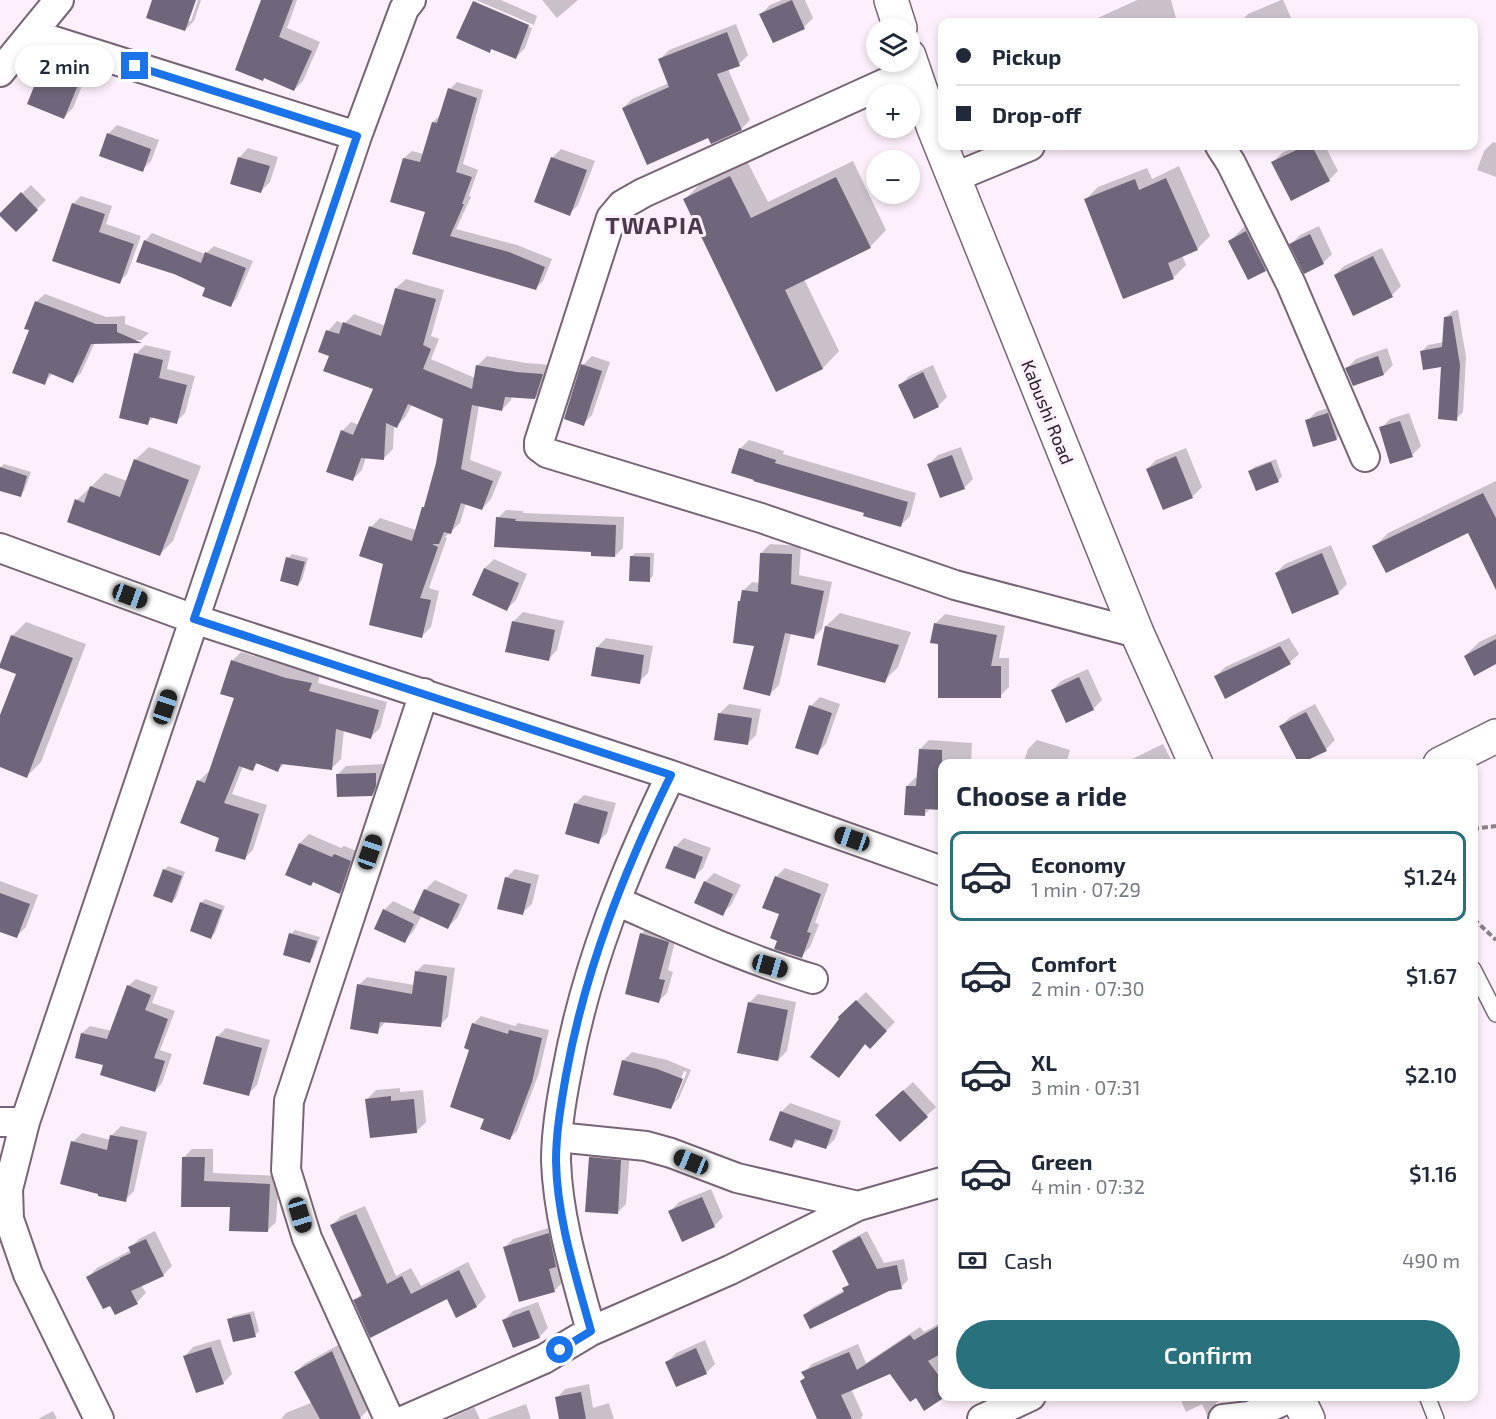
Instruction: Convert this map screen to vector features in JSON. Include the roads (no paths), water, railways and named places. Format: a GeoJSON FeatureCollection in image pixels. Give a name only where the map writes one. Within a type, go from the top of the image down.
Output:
{"type":"FeatureCollection","features":[{"type":"Feature","properties":{"kind":"main road"},"geometry":{"type":"LineString","coordinates":[[891,0],[897,18]]}},
{"type":"Feature","properties":{"kind":"main road","name":"Kabushi Road"},"geometry":{"type":"LineString","coordinates":[[914,72],[938,139]]}},
{"type":"Feature","properties":{"kind":"main road","name":"Kabushi Road"},"geometry":{"type":"LineString","coordinates":[[942,150],[1137,633],[1194,759]]}},
{"type":"Feature","properties":{"kind":"main road"},"geometry":{"type":"LineString","coordinates":[[1450,759],[1496,736]]}},
{"type":"Feature","properties":{"kind":"main road"},"geometry":{"type":"LineString","coordinates":[[1298,1401],[1308,1419]]}},
{"type":"Feature","properties":{"kind":"street"},"geometry":{"type":"LineString","coordinates":[[0,72],[59,0]]}},
{"type":"Feature","properties":{"kind":"street"},"geometry":{"type":"LineString","coordinates":[[99,1419],[28,1274],[9,1219],[8,1189],[12,1122],[194,619],[357,136],[404,9],[411,0]]}},
{"type":"Feature","properties":{"kind":"street"},"geometry":{"type":"LineString","coordinates":[[32,34],[357,136]]}},
{"type":"Feature","properties":{"kind":"street"},"geometry":{"type":"LineString","coordinates":[[892,72],[622,205],[609,224],[539,447],[546,453],[761,518],[955,585],[1137,633]]}},
{"type":"Feature","properties":{"kind":"street"},"geometry":{"type":"LineString","coordinates":[[953,178],[1020,150]]}},
{"type":"Feature","properties":{"kind":"street"},"geometry":{"type":"LineString","coordinates":[[1223,150],[1291,284],[1365,457]]}},
{"type":"Feature","properties":{"kind":"street"},"geometry":{"type":"LineString","coordinates":[[0,548],[194,619],[671,775],[938,870]]}},
{"type":"Feature","properties":{"kind":"street"},"geometry":{"type":"LineString","coordinates":[[389,1419],[303,1227],[286,1170],[289,1101],[424,693]]}},
{"type":"Feature","properties":{"kind":"street"},"geometry":{"type":"LineString","coordinates":[[591,1331],[574,1269],[560,1204],[556,1163],[557,1137],[573,1037],[587,982],[638,845],[671,775]]}},
{"type":"Feature","properties":{"kind":"street"},"geometry":{"type":"LineString","coordinates":[[616,901],[726,949],[813,979]]}},
{"type":"Feature","properties":{"kind":"street"},"geometry":{"type":"LineString","coordinates":[[557,1137],[646,1146],[737,1178],[858,1206]]}},
{"type":"Feature","properties":{"kind":"street"},"geometry":{"type":"LineString","coordinates":[[406,1419],[544,1359],[591,1331],[730,1270],[858,1206],[938,1183]]}},
{"type":"Feature","properties":{"kind":"street"},"geometry":{"type":"LineString","coordinates":[[982,1419],[1020,1401]]}},
{"type":"Feature","properties":{"kind":"street"},"geometry":{"type":"LineString","coordinates":[[1223,1419],[1250,1416],[1284,1401]]}},
{"type":"Feature","properties":{"kind":"lane"},"geometry":{"type":"LineString","coordinates":[[1478,979],[1496,1014]]}},
{"type":"Feature","properties":{"kind":"lane"},"geometry":{"type":"LineString","coordinates":[[1429,1401],[1436,1419]]}},
{"type":"Feature","properties":{"kind":"district","name":"TWAPIA"},"geometry":{"type":"Point","coordinates":[655,224]}}]}
